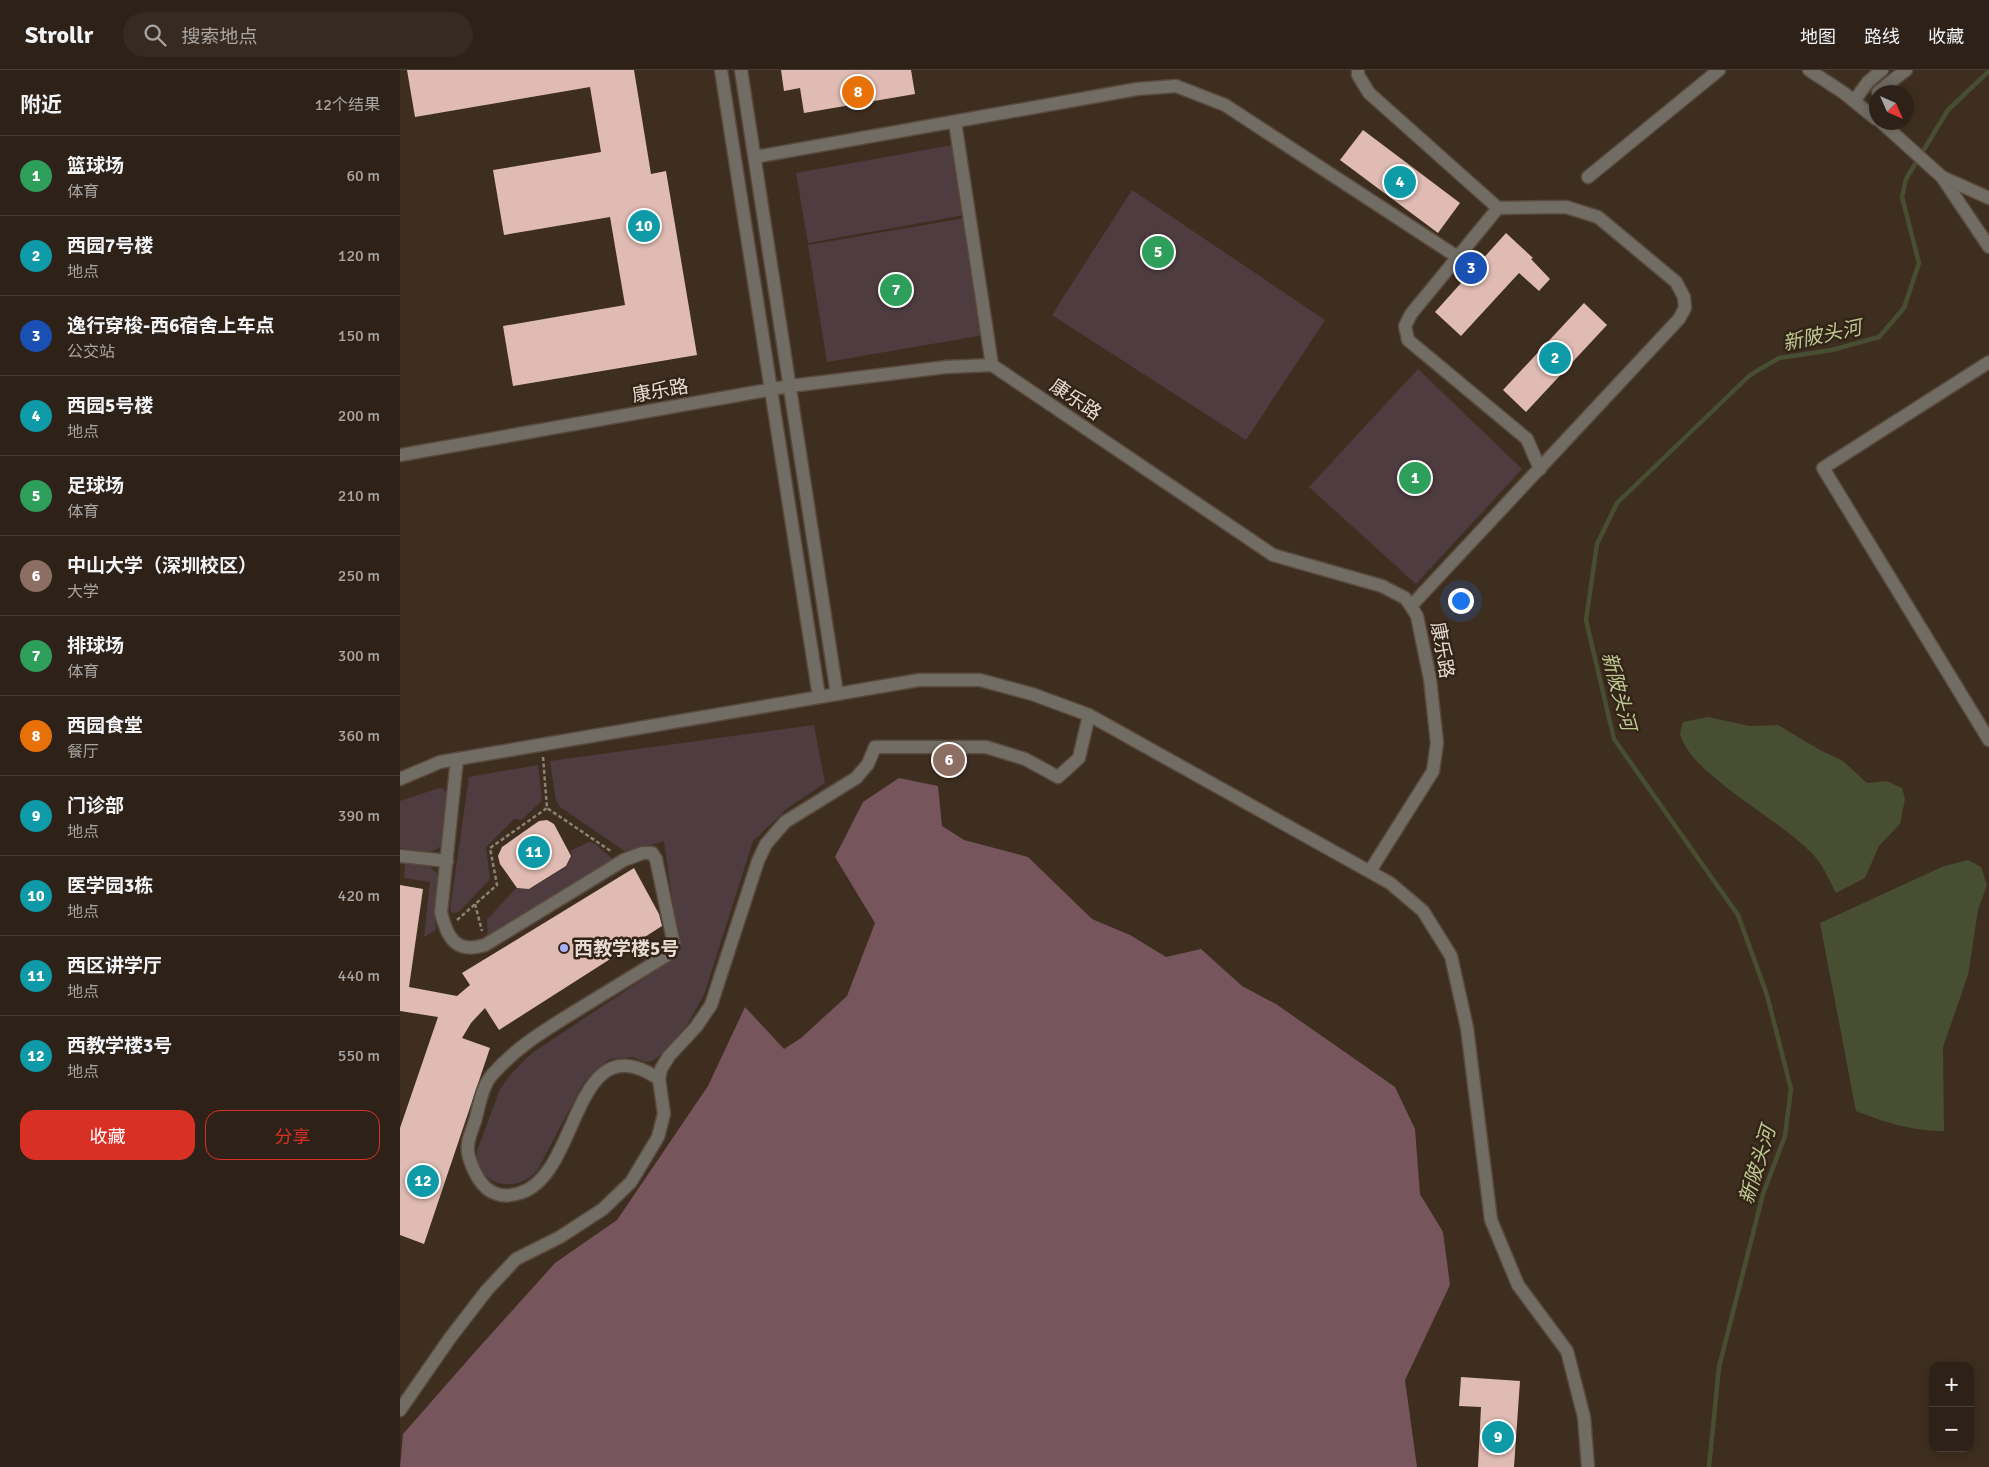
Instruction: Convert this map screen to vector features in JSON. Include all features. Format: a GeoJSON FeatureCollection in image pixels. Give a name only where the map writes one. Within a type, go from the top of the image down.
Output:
{"type":"FeatureCollection","features":[{"type":"Feature","properties":{"kind":"street"},"geometry":{"type":"LineString","coordinates":[[721,70],[820,697]]}},
{"type":"Feature","properties":{"kind":"street"},"geometry":{"type":"LineString","coordinates":[[741,70],[837,694]]}},
{"type":"Feature","properties":{"kind":"street"},"geometry":{"type":"LineString","coordinates":[[1358,70],[1358,76],[1368,93],[1498,208],[1566,207],[1598,217],[1676,282],[1684,297],[1685,308],[1680,319],[1411,606]]}},
{"type":"Feature","properties":{"kind":"street"},"geometry":{"type":"LineString","coordinates":[[1588,176],[1719,70]]}},
{"type":"Feature","properties":{"kind":"street"},"geometry":{"type":"LineString","coordinates":[[1809,70],[1869,113]]}},
{"type":"Feature","properties":{"kind":"street"},"geometry":{"type":"LineString","coordinates":[[1854,101],[1868,82],[1882,70]]}},
{"type":"Feature","properties":{"kind":"street"},"geometry":{"type":"LineString","coordinates":[[1888,85],[1906,70]]}},
{"type":"Feature","properties":{"kind":"street"},"geometry":{"type":"LineString","coordinates":[[755,157],[1137,89],[1176,86],[1225,105],[1459,258]]}},
{"type":"Feature","properties":{"kind":"street"},"geometry":{"type":"LineString","coordinates":[[1854,101],[1869,96]]}},
{"type":"Feature","properties":{"kind":"street"},"geometry":{"type":"LineString","coordinates":[[955,122],[992,365]]}},
{"type":"Feature","properties":{"kind":"street"},"geometry":{"type":"LineString","coordinates":[[1889,130],[1942,177],[1989,247]]}},
{"type":"Feature","properties":{"kind":"street"},"geometry":{"type":"LineString","coordinates":[[1942,177],[1989,198]]}},
{"type":"Feature","properties":{"kind":"street"},"geometry":{"type":"LineString","coordinates":[[1498,208],[1459,258],[1411,314],[1405,326],[1408,340],[1527,439],[1540,468]]}},
{"type":"Feature","properties":{"kind":"street"},"geometry":{"type":"LineString","coordinates":[[1989,362],[1823,468],[1989,740]]}},
{"type":"Feature","properties":{"kind":"street","name":"康乐路"},"geometry":{"type":"LineString","coordinates":[[400,455],[790,386],[946,367],[992,365],[1273,555],[1382,586],[1405,598],[1411,606],[1417,616],[1430,679],[1437,743],[1433,771],[1370,871]]}},
{"type":"Feature","properties":{"kind":"street"},"geometry":{"type":"LineString","coordinates":[[400,779],[440,762],[919,680],[980,680],[1032,694],[1089,715],[1370,871],[1390,883],[1423,912],[1451,956],[1467,1028],[1491,1220],[1518,1285],[1567,1351],[1584,1417],[1588,1467]]}},
{"type":"Feature","properties":{"kind":"street"},"geometry":{"type":"LineString","coordinates":[[400,1410],[455,1331],[487,1290],[516,1259],[560,1237],[603,1209],[631,1182],[658,1137],[664,1114],[659,1079],[661,1069],[669,1056],[696,1027],[711,1005],[758,861],[766,844],[785,822],[856,778],[868,764],[875,747],[986,747],[1026,759],[1058,777],[1079,758],[1089,715]]}},
{"type":"Feature","properties":{"kind":"street"},"geometry":{"type":"LineString","coordinates":[[458,759],[441,912],[445,930],[457,944],[471,949],[485,945],[624,860],[643,853],[652,853],[656,860],[674,945],[669,954],[526,1041],[491,1076],[466,1149],[475,1175],[496,1194],[508,1196],[529,1190],[542,1177],[555,1158],[594,1081],[608,1069],[625,1065],[643,1068],[659,1079]]}},
{"type":"Feature","properties":{"kind":"street"},"geometry":{"type":"LineString","coordinates":[[400,856],[447,861]]}},
{"type":"Feature","properties":{"kind":"path"},"geometry":{"type":"LineString","coordinates":[[543,756],[548,808]]}},
{"type":"Feature","properties":{"kind":"path"},"geometry":{"type":"LineString","coordinates":[[548,808],[624,860]]}},
{"type":"Feature","properties":{"kind":"path"},"geometry":{"type":"LineString","coordinates":[[445,930],[497,884],[490,848],[548,808]]}},
{"type":"Feature","properties":{"kind":"path"},"geometry":{"type":"LineString","coordinates":[[476,904],[485,945]]}},
{"type":"Feature","properties":{"kind":"shaded area"},"geometry":{"type":"Polygon","coordinates":[[[953,145],[965,215],[808,243],[796,173],[953,145]]]}},
{"type":"Feature","properties":{"kind":"shaded area"},"geometry":{"type":"Polygon","coordinates":[[[1132,190],[1325,320],[1246,440],[1052,315],[1132,190]]]}},
{"type":"Feature","properties":{"kind":"shaded area"},"geometry":{"type":"Polygon","coordinates":[[[965,218],[984,335],[827,362],[808,245],[965,218]]]}},
{"type":"Feature","properties":{"kind":"shaded area"},"geometry":{"type":"Polygon","coordinates":[[[1418,369],[1522,469],[1416,584],[1309,487],[1418,369]]]}},
{"type":"Feature","properties":{"kind":"shaded area"},"geometry":{"type":"Polygon","coordinates":[[[1708,717],[1750,726],[1778,725],[1820,750],[1843,761],[1867,783],[1887,781],[1902,788],[1905,799],[1900,824],[1879,846],[1865,878],[1836,893],[1820,863],[1803,845],[1722,784],[1704,768],[1690,752],[1680,733],[1683,722],[1708,717]]]}},
{"type":"Feature","properties":{"kind":"shaded area"},"geometry":{"type":"Polygon","coordinates":[[[814,725],[825,783],[788,808],[753,841],[704,995],[687,1025],[663,1053],[652,1061],[645,1062],[633,1057],[610,1059],[596,1069],[583,1084],[537,1171],[528,1179],[508,1184],[498,1183],[489,1178],[483,1172],[478,1162],[477,1151],[500,1089],[511,1074],[532,1053],[675,958],[679,950],[664,841],[626,852],[560,807],[556,800],[550,761],[814,725]]]}},
{"type":"Feature","properties":{"kind":"shaded area"},"geometry":{"type":"Polygon","coordinates":[[[538,765],[542,800],[522,820],[514,819],[486,847],[490,879],[459,912],[452,913],[450,910],[469,777],[538,765]]]}},
{"type":"Feature","properties":{"kind":"shaded area"},"geometry":{"type":"Polygon","coordinates":[[[899,778],[938,786],[942,826],[964,840],[1028,857],[1092,919],[1130,935],[1166,957],[1201,949],[1242,986],[1276,1004],[1395,1087],[1415,1129],[1420,1194],[1443,1232],[1450,1285],[1405,1380],[1417,1467],[400,1467],[403,1434],[474,1353],[555,1263],[617,1220],[708,1086],[745,1007],[784,1049],[801,1038],[847,996],[875,923],[835,857],[863,802],[899,778]]]}},
{"type":"Feature","properties":{"kind":"shaded area"},"geometry":{"type":"Polygon","coordinates":[[[439,788],[443,789],[448,795],[443,843],[439,848],[429,852],[400,848],[400,801],[439,788]]]}},
{"type":"Feature","properties":{"kind":"shaded area"},"geometry":{"type":"Polygon","coordinates":[[[589,842],[594,843],[614,860],[488,938],[487,920],[516,888],[530,889],[566,867],[572,856],[570,851],[589,842]]]}},
{"type":"Feature","properties":{"kind":"shaded area"},"geometry":{"type":"Polygon","coordinates":[[[1968,860],[1981,867],[1987,885],[1978,910],[1968,975],[1943,1047],[1944,1131],[1921,1130],[1899,1126],[1856,1111],[1820,923],[1944,866],[1968,860]]]}},
{"type":"Feature","properties":{"kind":"shaded area"},"geometry":{"type":"Polygon","coordinates":[[[405,864],[429,866],[439,875],[435,915],[436,930],[424,937],[430,882],[404,878],[405,864]]]}},
{"type":"Feature","properties":{"kind":"building"},"geometry":{"type":"Polygon","coordinates":[[[407,70],[634,70],[651,174],[666,171],[697,355],[513,386],[503,326],[625,305],[610,217],[504,235],[493,170],[601,152],[590,87],[415,117],[407,70]]]}},
{"type":"Feature","properties":{"kind":"building"},"geometry":{"type":"Polygon","coordinates":[[[781,70],[911,70],[915,94],[804,113],[800,88],[784,91],[781,70]]]}},
{"type":"Feature","properties":{"kind":"building"},"geometry":{"type":"Polygon","coordinates":[[[1363,130],[1460,203],[1438,233],[1340,160],[1363,130]]]}},
{"type":"Feature","properties":{"kind":"building"},"geometry":{"type":"Polygon","coordinates":[[[1506,233],[1533,258],[1531,259],[1550,279],[1539,291],[1519,273],[1461,336],[1435,312],[1506,233]]]}},
{"type":"Feature","properties":{"kind":"building"},"geometry":{"type":"Polygon","coordinates":[[[1584,303],[1607,325],[1526,412],[1503,390],[1584,303]]]}},
{"type":"Feature","properties":{"kind":"building"},"geometry":{"type":"Polygon","coordinates":[[[547,820],[554,824],[571,856],[566,866],[529,889],[517,888],[500,864],[498,856],[502,847],[539,821],[547,820]]]}},
{"type":"Feature","properties":{"kind":"building"},"geometry":{"type":"Polygon","coordinates":[[[634,868],[659,914],[662,926],[499,1030],[485,1008],[471,1023],[462,1038],[490,1048],[424,1244],[400,1235],[400,1128],[438,1017],[400,1011],[400,885],[423,889],[409,987],[457,996],[470,985],[462,973],[634,868]]]}},
{"type":"Feature","properties":{"kind":"building"},"geometry":{"type":"Polygon","coordinates":[[[1461,1377],[1520,1381],[1514,1467],[1478,1467],[1481,1407],[1459,1406],[1461,1377]]]}},
{"type":"Feature","properties":{"kind":"waterway","name":"新陂头河"},"geometry":{"type":"LineString","coordinates":[[1709,1467],[1719,1367],[1763,1194],[1785,1136],[1791,1089],[1767,995],[1738,915],[1614,739],[1586,620],[1597,544],[1617,503],[1750,375],[1779,358],[1832,350],[1879,337],[1904,308],[1919,263],[1902,197],[1906,179],[1948,110],[1989,71]]}},
{"type":"Feature","properties":{"kind":"place","name":"西园食堂"},"geometry":{"type":"Point","coordinates":[858,92]}},
{"type":"Feature","properties":{"kind":"place","name":"西园5号楼"},"geometry":{"type":"Point","coordinates":[1400,182]}},
{"type":"Feature","properties":{"kind":"place","name":"医学园3栋"},"geometry":{"type":"Point","coordinates":[644,226]}},
{"type":"Feature","properties":{"kind":"place","name":"足球场"},"geometry":{"type":"Point","coordinates":[1158,252]}},
{"type":"Feature","properties":{"kind":"place","name":"逸行穿梭-西6宿舍上车点"},"geometry":{"type":"Point","coordinates":[1471,268]}},
{"type":"Feature","properties":{"kind":"place","name":"排球场"},"geometry":{"type":"Point","coordinates":[896,290]}},
{"type":"Feature","properties":{"kind":"place","name":"西园7号楼"},"geometry":{"type":"Point","coordinates":[1555,358]}},
{"type":"Feature","properties":{"kind":"place","name":"篮球场"},"geometry":{"type":"Point","coordinates":[1415,478]}},
{"type":"Feature","properties":{"kind":"place","name":"中山大学（深圳校区）"},"geometry":{"type":"Point","coordinates":[949,760]}},
{"type":"Feature","properties":{"kind":"place","name":"西区讲学厅"},"geometry":{"type":"Point","coordinates":[534,852]}},
{"type":"Feature","properties":{"kind":"place","name":"西教学楼5号"},"geometry":{"type":"Point","coordinates":[564,948]}},
{"type":"Feature","properties":{"kind":"place","name":"西教学楼3号"},"geometry":{"type":"Point","coordinates":[423,1181]}},
{"type":"Feature","properties":{"kind":"place","name":"门诊部"},"geometry":{"type":"Point","coordinates":[1498,1437]}}]}
